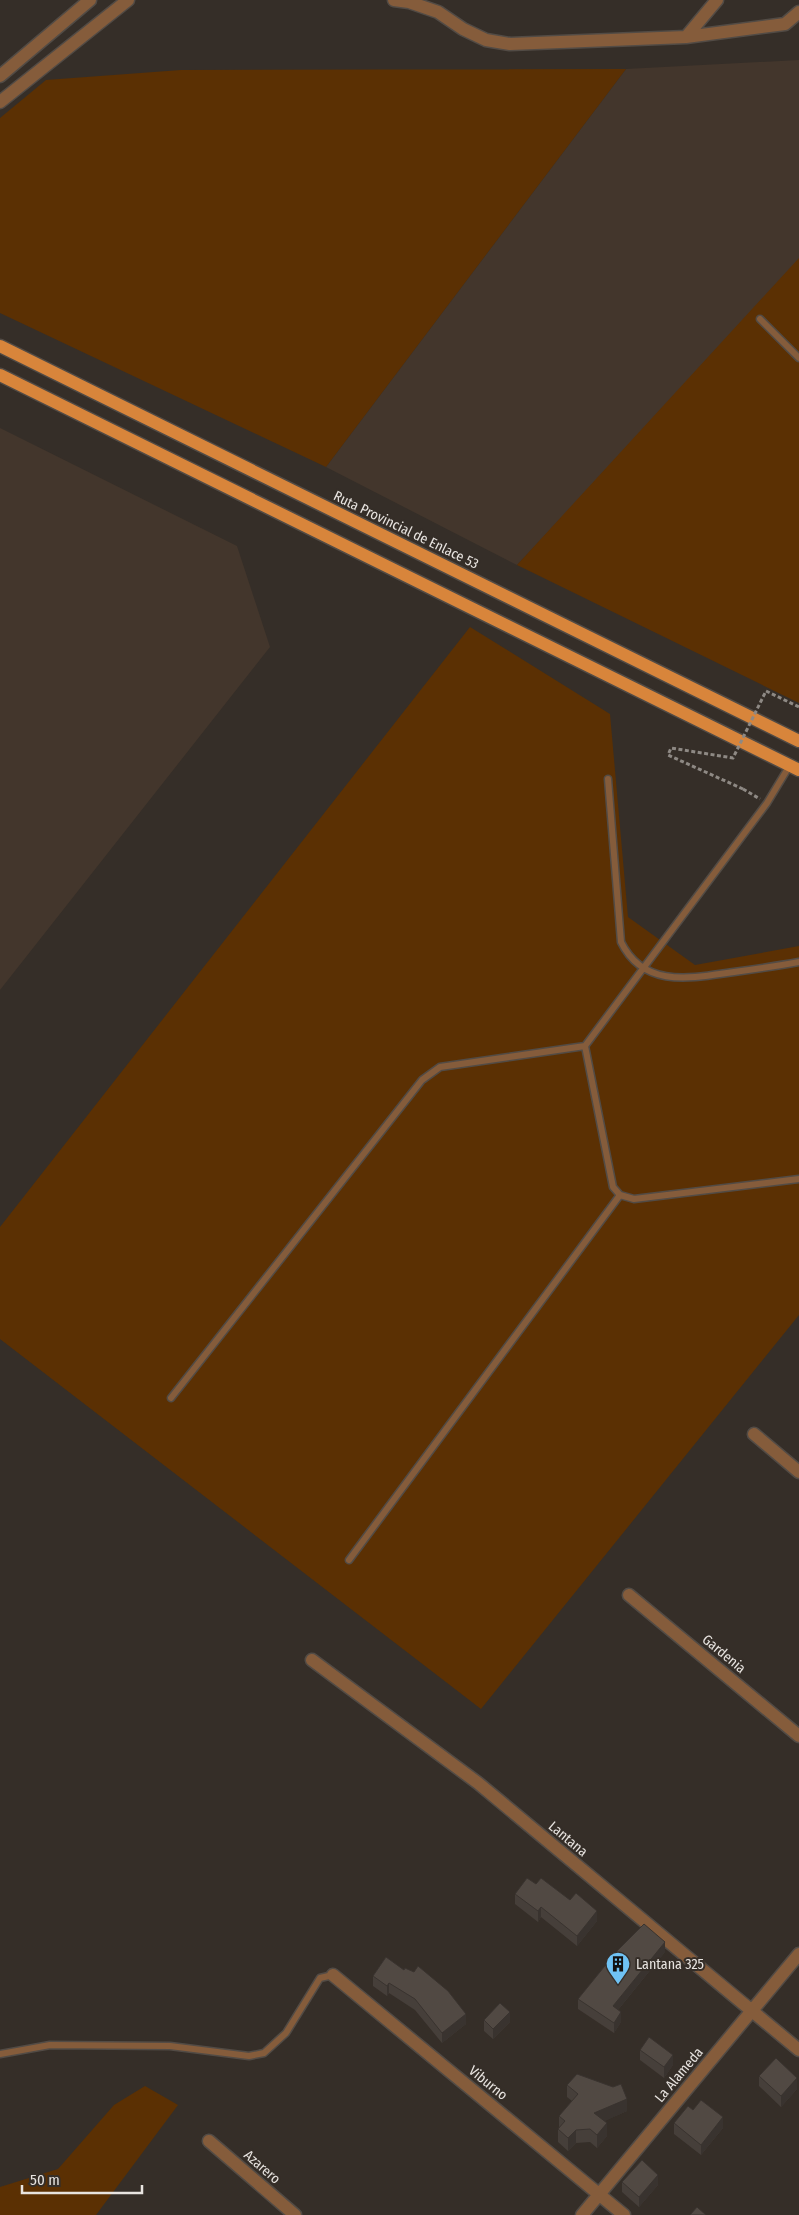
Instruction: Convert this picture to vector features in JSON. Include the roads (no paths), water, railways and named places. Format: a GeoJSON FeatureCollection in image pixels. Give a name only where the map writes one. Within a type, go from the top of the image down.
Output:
{"type":"FeatureCollection","features":[{"type":"Feature","properties":{"kind":"main road","name":"Ruta Provincial de Enlace 53"},"geometry":{"type":"LineString","coordinates":[[0,346],[799,741]]}},
{"type":"Feature","properties":{"kind":"main road"},"geometry":{"type":"LineString","coordinates":[[0,375],[794,767]]}},
{"type":"Feature","properties":{"kind":"street"},"geometry":{"type":"LineString","coordinates":[[0,76],[90,0]]}},
{"type":"Feature","properties":{"kind":"street"},"geometry":{"type":"LineString","coordinates":[[0,102],[128,0]]}},
{"type":"Feature","properties":{"kind":"street"},"geometry":{"type":"LineString","coordinates":[[401,0],[438,12],[463,29],[486,40],[510,44],[686,36],[784,24],[799,12]]}},
{"type":"Feature","properties":{"kind":"street"},"geometry":{"type":"LineString","coordinates":[[686,36],[717,0]]}},
{"type":"Feature","properties":{"kind":"street"},"geometry":{"type":"LineString","coordinates":[[754,1434],[799,1472]]}},
{"type":"Feature","properties":{"kind":"street","name":"Gardenia"},"geometry":{"type":"LineString","coordinates":[[629,1595],[799,1736]]}},
{"type":"Feature","properties":{"kind":"street","name":"Lantana"},"geometry":{"type":"LineString","coordinates":[[312,1660],[478,1783],[799,2050]]}},
{"type":"Feature","properties":{"kind":"street","name":"La Alameda"},"geometry":{"type":"LineString","coordinates":[[582,2215],[799,1954]]}},
{"type":"Feature","properties":{"kind":"street","name":"Viburno"},"geometry":{"type":"LineString","coordinates":[[333,1975],[624,2215]]}},
{"type":"Feature","properties":{"kind":"street","name":"Azarero"},"geometry":{"type":"LineString","coordinates":[[209,2141],[295,2215]]}},
{"type":"Feature","properties":{"kind":"lane"},"geometry":{"type":"LineString","coordinates":[[760,319],[799,358]]}},
{"type":"Feature","properties":{"kind":"lane"},"geometry":{"type":"LineString","coordinates":[[171,1398],[422,1080],[440,1067],[585,1046],[794,767]]}},
{"type":"Feature","properties":{"kind":"lane"},"geometry":{"type":"LineString","coordinates":[[608,779],[621,942],[633,960],[642,968],[660,975],[685,980],[799,962]]}},
{"type":"Feature","properties":{"kind":"lane"},"geometry":{"type":"LineString","coordinates":[[585,1046],[613,1187],[620,1195],[634,1199],[799,1179]]}},
{"type":"Feature","properties":{"kind":"lane"},"geometry":{"type":"LineString","coordinates":[[349,1560],[620,1195]]}},
{"type":"Feature","properties":{"kind":"lane"},"geometry":{"type":"LineString","coordinates":[[0,2054],[50,2045],[170,2046],[249,2056],[264,2053],[286,2033],[320,1978],[333,1975]]}},
{"type":"Feature","properties":{"kind":"place","name":"Lantana 325"},"geometry":{"type":"Point","coordinates":[618,1985]}}]}
